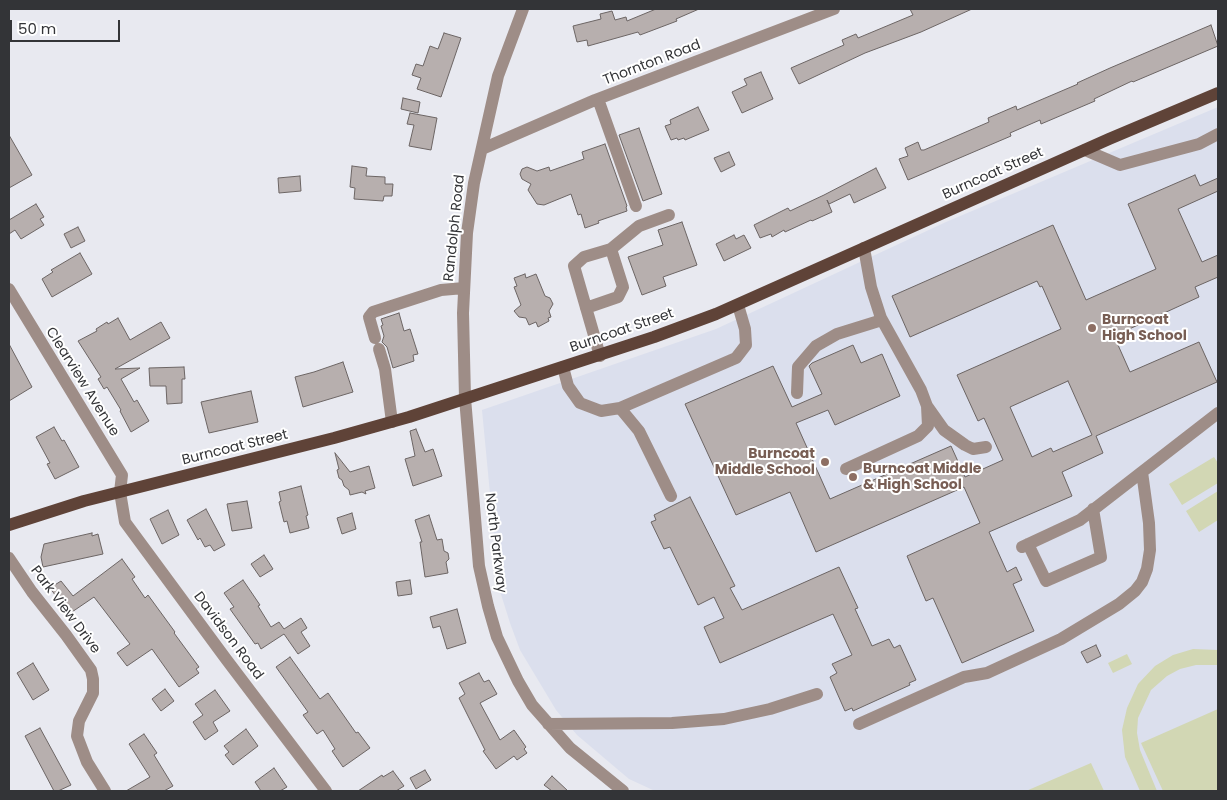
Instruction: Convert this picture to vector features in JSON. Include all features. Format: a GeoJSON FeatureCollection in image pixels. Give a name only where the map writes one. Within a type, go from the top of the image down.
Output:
{"type":"FeatureCollection","features":[{"type":"Feature","properties":{"kind":"main road","name":"Burncoat Street"},"geometry":{"type":"LineString","coordinates":[[9,525],[84,501],[392,422],[600,356],[738,305],[1085,150],[1218,93]]}},
{"type":"Feature","properties":{"kind":"street","name":"Randolph Road"},"geometry":{"type":"LineString","coordinates":[[465,398],[464,288],[470,205],[498,76],[523,9]]}},
{"type":"Feature","properties":{"kind":"street","name":"Thornton Road"},"geometry":{"type":"LineString","coordinates":[[482,149],[598,99],[814,13],[834,9]]}},
{"type":"Feature","properties":{"kind":"street"},"geometry":{"type":"LineString","coordinates":[[598,99],[636,206]]}},
{"type":"Feature","properties":{"kind":"street"},"geometry":{"type":"LineString","coordinates":[[1085,150],[1120,165],[1199,144],[1218,134]]}},
{"type":"Feature","properties":{"kind":"street"},"geometry":{"type":"LineString","coordinates":[[600,356],[574,266],[584,257],[611,249],[639,226],[669,215]]}},
{"type":"Feature","properties":{"kind":"street"},"geometry":{"type":"LineString","coordinates":[[864,248],[871,287],[882,320],[928,406],[944,430],[965,445],[974,448],[986,447]]}},
{"type":"Feature","properties":{"kind":"street"},"geometry":{"type":"LineString","coordinates":[[586,308],[618,297],[623,287],[611,249]]}},
{"type":"Feature","properties":{"kind":"street"},"geometry":{"type":"LineString","coordinates":[[392,422],[385,369],[369,317],[373,312],[441,290],[464,288]]}},
{"type":"Feature","properties":{"kind":"street","name":"Clearview Avenue"},"geometry":{"type":"LineString","coordinates":[[9,289],[122,475],[120,492]]}},
{"type":"Feature","properties":{"kind":"street"},"geometry":{"type":"LineString","coordinates":[[563,367],[568,386],[580,403],[601,412],[620,408],[736,358],[746,346],[745,329],[738,305]]}},
{"type":"Feature","properties":{"kind":"street"},"geometry":{"type":"LineString","coordinates":[[798,393],[798,367],[816,346],[837,334],[882,320]]}},
{"type":"Feature","properties":{"kind":"street","name":"North Parkway"},"geometry":{"type":"LineString","coordinates":[[465,398],[478,557],[488,606],[497,637],[532,705],[570,748],[624,791]]}},
{"type":"Feature","properties":{"kind":"street"},"geometry":{"type":"LineString","coordinates":[[846,469],[918,436],[928,426],[928,406]]}},
{"type":"Feature","properties":{"kind":"street"},"geometry":{"type":"LineString","coordinates":[[620,408],[639,431],[671,496]]}},
{"type":"Feature","properties":{"kind":"street"},"geometry":{"type":"LineString","coordinates":[[1093,510],[1101,558],[1046,581],[1025,546],[1080,520],[1218,413]]}},
{"type":"Feature","properties":{"kind":"street"},"geometry":{"type":"LineString","coordinates":[[859,724],[964,677],[987,673],[1061,639],[1119,604],[1135,591],[1142,582],[1147,569],[1150,550],[1149,523],[1142,472]]}},
{"type":"Feature","properties":{"kind":"street","name":"Davidson Road"},"geometry":{"type":"LineString","coordinates":[[120,492],[125,522],[220,652],[326,791]]}},
{"type":"Feature","properties":{"kind":"street","name":"Park View Drive"},"geometry":{"type":"LineString","coordinates":[[9,558],[90,670],[94,689],[90,703],[79,721],[77,736],[88,762],[105,791]]}},
{"type":"Feature","properties":{"kind":"street"},"geometry":{"type":"LineString","coordinates":[[548,724],[672,724],[724,719],[770,709],[817,694]]}},
{"type":"Feature","properties":{"kind":"shaded area","name":"Burncoat Middle & High School"},"geometry":{"type":"Polygon","coordinates":[[[1218,107],[1218,791],[655,791],[629,779],[577,735],[556,710],[520,650],[499,588],[482,410],[716,329],[946,222],[1218,107]]]}},
{"type":"Feature","properties":{"kind":"green space"},"geometry":{"type":"Polygon","coordinates":[[[1214,457],[1218,463],[1218,483],[1182,505],[1169,484],[1214,457]]]}},
{"type":"Feature","properties":{"kind":"green space"},"geometry":{"type":"Polygon","coordinates":[[[1218,491],[1218,520],[1199,532],[1186,511],[1218,491]]]}},
{"type":"Feature","properties":{"kind":"green space"},"geometry":{"type":"Polygon","coordinates":[[[1193,649],[1218,650],[1218,665],[1196,665],[1180,669],[1167,676],[1151,690],[1138,718],[1137,733],[1140,750],[1157,791],[1140,791],[1125,757],[1122,730],[1127,708],[1138,684],[1155,666],[1173,655],[1193,649]]]}},
{"type":"Feature","properties":{"kind":"green space"},"geometry":{"type":"Polygon","coordinates":[[[1127,654],[1132,664],[1113,673],[1108,663],[1127,654]]]}},
{"type":"Feature","properties":{"kind":"green space"},"geometry":{"type":"Polygon","coordinates":[[[1218,709],[1218,791],[1163,791],[1141,743],[1218,709]]]}},
{"type":"Feature","properties":{"kind":"green space"},"geometry":{"type":"Polygon","coordinates":[[[1091,763],[1104,791],[1026,791],[1091,763]]]}},
{"type":"Feature","properties":{"kind":"building"},"geometry":{"type":"Polygon","coordinates":[[[656,9],[699,9],[676,19],[677,21],[640,35],[638,32],[588,46],[587,40],[577,42],[573,26],[601,19],[600,14],[612,11],[615,20],[626,17],[627,21],[656,9]]]}},
{"type":"Feature","properties":{"kind":"building"},"geometry":{"type":"Polygon","coordinates":[[[910,9],[972,9],[921,32],[865,53],[799,84],[791,68],[844,45],[842,40],[856,34],[858,38],[913,15],[910,9]]]}},
{"type":"Feature","properties":{"kind":"building"},"geometry":{"type":"Polygon","coordinates":[[[1211,25],[1218,46],[1132,81],[1094,99],[1095,101],[1041,124],[1040,120],[1010,133],[1011,136],[908,180],[899,159],[908,156],[905,148],[918,142],[921,150],[924,150],[989,122],[988,118],[1016,106],[1017,110],[1211,25]]]}},
{"type":"Feature","properties":{"kind":"building"},"geometry":{"type":"Polygon","coordinates":[[[444,33],[461,38],[441,97],[417,89],[421,78],[412,75],[416,64],[423,66],[430,46],[438,49],[444,33]]]}},
{"type":"Feature","properties":{"kind":"building"},"geometry":{"type":"Polygon","coordinates":[[[761,72],[773,99],[742,113],[732,92],[747,85],[744,79],[761,72]]]}},
{"type":"Feature","properties":{"kind":"building"},"geometry":{"type":"Polygon","coordinates":[[[403,98],[420,102],[418,113],[401,109],[403,98]]]}},
{"type":"Feature","properties":{"kind":"building"},"geometry":{"type":"Polygon","coordinates":[[[698,107],[709,130],[685,140],[684,138],[678,140],[677,138],[671,140],[665,126],[671,124],[670,120],[698,107]]]}},
{"type":"Feature","properties":{"kind":"building"},"geometry":{"type":"Polygon","coordinates":[[[410,113],[437,118],[431,150],[409,146],[414,125],[407,124],[410,113]]]}},
{"type":"Feature","properties":{"kind":"building"},"geometry":{"type":"Polygon","coordinates":[[[639,128],[662,194],[643,201],[619,135],[639,128]]]}},
{"type":"Feature","properties":{"kind":"building"},"geometry":{"type":"Polygon","coordinates":[[[9,135],[32,175],[9,188],[9,135]]]}},
{"type":"Feature","properties":{"kind":"building"},"geometry":{"type":"Polygon","coordinates":[[[605,144],[627,206],[627,211],[598,221],[599,223],[585,228],[581,214],[578,215],[571,194],[544,205],[537,204],[528,190],[531,184],[522,179],[520,174],[522,169],[527,167],[537,171],[549,167],[550,171],[584,159],[582,152],[605,144]]]}},
{"type":"Feature","properties":{"kind":"building"},"geometry":{"type":"Polygon","coordinates":[[[729,152],[735,165],[721,172],[714,158],[729,152]]]}},
{"type":"Feature","properties":{"kind":"building"},"geometry":{"type":"Polygon","coordinates":[[[352,166],[367,168],[366,176],[385,177],[385,184],[393,184],[392,196],[384,196],[383,201],[354,199],[355,188],[350,187],[352,166]]]}},
{"type":"Feature","properties":{"kind":"building"},"geometry":{"type":"Polygon","coordinates":[[[876,168],[886,188],[854,203],[850,194],[829,204],[827,200],[832,212],[785,232],[784,230],[772,237],[771,234],[760,238],[754,225],[788,208],[790,211],[876,168]]]}},
{"type":"Feature","properties":{"kind":"building"},"geometry":{"type":"Polygon","coordinates":[[[1195,175],[1200,186],[1218,178],[1218,191],[1178,209],[1202,262],[1218,255],[1218,277],[1195,287],[1199,297],[1114,336],[1130,372],[1199,342],[1217,382],[1096,436],[1103,453],[1062,472],[1072,496],[989,532],[1007,572],[1016,567],[1022,580],[1013,584],[1034,631],[962,663],[933,598],[926,601],[907,556],[980,523],[964,487],[816,552],[790,492],[736,515],[685,404],[773,366],[792,407],[822,394],[809,366],[853,345],[861,363],[882,354],[900,396],[835,425],[828,410],[796,423],[830,499],[951,446],[965,477],[1003,460],[984,418],[978,421],[957,375],[1061,329],[1042,286],[1040,287],[1037,281],[910,337],[892,296],[1053,225],[1086,300],[1156,269],[1128,204],[1195,175]],[[1068,381],[1010,407],[1032,457],[1051,448],[1053,452],[1092,435],[1068,381]]]}},
{"type":"Feature","properties":{"kind":"building"},"geometry":{"type":"Polygon","coordinates":[[[300,176],[301,191],[279,193],[278,178],[300,176]]]}},
{"type":"Feature","properties":{"kind":"building"},"geometry":{"type":"Polygon","coordinates":[[[36,204],[44,217],[40,219],[44,225],[21,239],[15,230],[9,234],[9,220],[36,204]]]}},
{"type":"Feature","properties":{"kind":"building"},"geometry":{"type":"Polygon","coordinates":[[[682,222],[697,265],[663,277],[666,286],[642,295],[628,257],[663,245],[658,230],[682,222]]]}},
{"type":"Feature","properties":{"kind":"building"},"geometry":{"type":"Polygon","coordinates":[[[78,227],[85,241],[71,248],[64,234],[78,227]]]}},
{"type":"Feature","properties":{"kind":"building"},"geometry":{"type":"Polygon","coordinates":[[[734,235],[736,239],[744,235],[751,248],[724,261],[716,244],[734,235]]]}},
{"type":"Feature","properties":{"kind":"building"},"geometry":{"type":"Polygon","coordinates":[[[80,253],[92,274],[52,297],[42,279],[53,272],[51,270],[80,253]]]}},
{"type":"Feature","properties":{"kind":"building"},"geometry":{"type":"Polygon","coordinates":[[[525,274],[526,278],[536,274],[545,296],[550,298],[553,304],[549,311],[551,317],[548,318],[549,321],[538,327],[536,322],[529,325],[526,318],[519,317],[514,311],[521,305],[514,287],[517,286],[514,278],[525,274]]]}},
{"type":"Feature","properties":{"kind":"building"},"geometry":{"type":"Polygon","coordinates":[[[399,313],[404,331],[410,329],[418,354],[413,355],[414,361],[393,368],[387,347],[382,342],[384,336],[381,319],[399,313]]]}},
{"type":"Feature","properties":{"kind":"building"},"geometry":{"type":"Polygon","coordinates":[[[118,318],[130,340],[161,322],[170,338],[115,369],[140,368],[121,379],[134,402],[137,400],[149,421],[131,432],[121,410],[107,387],[104,389],[98,379],[101,377],[78,341],[97,331],[96,329],[107,322],[108,324],[118,318]]]}},
{"type":"Feature","properties":{"kind":"building"},"geometry":{"type":"Polygon","coordinates":[[[9,344],[32,387],[9,401],[9,344]]]}},
{"type":"Feature","properties":{"kind":"building"},"geometry":{"type":"Polygon","coordinates":[[[343,362],[353,392],[303,407],[295,377],[343,362]]]}},
{"type":"Feature","properties":{"kind":"building"},"geometry":{"type":"Polygon","coordinates":[[[184,367],[185,379],[182,379],[182,403],[167,404],[166,386],[150,386],[149,368],[184,367]]]}},
{"type":"Feature","properties":{"kind":"building"},"geometry":{"type":"Polygon","coordinates":[[[251,391],[258,422],[209,433],[201,402],[251,391]]]}},
{"type":"Feature","properties":{"kind":"building"},"geometry":{"type":"Polygon","coordinates":[[[54,427],[62,441],[64,440],[79,467],[55,479],[47,464],[50,463],[36,437],[54,427]]]}},
{"type":"Feature","properties":{"kind":"building"},"geometry":{"type":"Polygon","coordinates":[[[416,429],[425,452],[433,449],[442,476],[413,486],[405,459],[415,456],[410,431],[416,429]]]}},
{"type":"Feature","properties":{"kind":"building"},"geometry":{"type":"Polygon","coordinates":[[[335,453],[350,472],[369,466],[375,488],[365,491],[366,494],[362,492],[350,495],[349,490],[339,478],[335,453]]]}},
{"type":"Feature","properties":{"kind":"building"},"geometry":{"type":"Polygon","coordinates":[[[301,486],[309,528],[290,533],[287,521],[284,522],[279,502],[281,501],[279,492],[301,486]]]}},
{"type":"Feature","properties":{"kind":"building"},"geometry":{"type":"Polygon","coordinates":[[[690,497],[735,586],[730,588],[742,610],[839,567],[858,608],[855,609],[872,646],[889,639],[894,648],[900,645],[916,680],[909,683],[910,685],[853,711],[852,708],[845,711],[830,677],[837,673],[832,664],[852,655],[833,614],[720,663],[704,627],[724,618],[714,597],[698,605],[670,547],[664,549],[651,522],[656,520],[654,515],[690,497]]]}},
{"type":"Feature","properties":{"kind":"building"},"geometry":{"type":"Polygon","coordinates":[[[247,501],[252,528],[232,531],[227,504],[247,501]]]}},
{"type":"Feature","properties":{"kind":"building"},"geometry":{"type":"Polygon","coordinates":[[[206,509],[225,545],[214,551],[210,545],[205,547],[200,538],[198,540],[187,520],[206,509]]]}},
{"type":"Feature","properties":{"kind":"building"},"geometry":{"type":"Polygon","coordinates":[[[168,510],[179,535],[162,544],[150,519],[168,510]]]}},
{"type":"Feature","properties":{"kind":"building"},"geometry":{"type":"Polygon","coordinates":[[[352,513],[356,529],[342,534],[337,518],[352,513]]]}},
{"type":"Feature","properties":{"kind":"building"},"geometry":{"type":"Polygon","coordinates":[[[429,515],[437,540],[442,539],[444,551],[448,553],[449,559],[446,562],[448,573],[425,577],[420,542],[422,542],[415,520],[429,515]]]}},
{"type":"Feature","properties":{"kind":"building"},"geometry":{"type":"Polygon","coordinates":[[[92,533],[92,536],[98,534],[103,554],[43,567],[41,557],[44,544],[92,533]]]}},
{"type":"Feature","properties":{"kind":"building"},"geometry":{"type":"Polygon","coordinates":[[[264,555],[273,569],[260,577],[251,564],[264,555]]]}},
{"type":"Feature","properties":{"kind":"building"},"geometry":{"type":"Polygon","coordinates":[[[122,559],[135,577],[132,579],[145,598],[148,595],[199,667],[196,669],[199,673],[179,687],[152,649],[127,666],[117,653],[130,644],[94,597],[69,614],[50,588],[61,581],[73,596],[122,559]]]}},
{"type":"Feature","properties":{"kind":"building"},"geometry":{"type":"Polygon","coordinates":[[[243,580],[260,605],[258,606],[271,627],[279,622],[284,629],[301,618],[307,628],[301,632],[310,646],[298,654],[284,634],[261,649],[258,643],[255,644],[230,609],[234,607],[224,593],[243,580]]]}},
{"type":"Feature","properties":{"kind":"building"},"geometry":{"type":"Polygon","coordinates":[[[410,580],[412,594],[398,596],[396,582],[410,580]]]}},
{"type":"Feature","properties":{"kind":"building"},"geometry":{"type":"Polygon","coordinates":[[[457,609],[466,643],[447,649],[440,626],[433,628],[430,617],[457,609]]]}},
{"type":"Feature","properties":{"kind":"building"},"geometry":{"type":"Polygon","coordinates":[[[1096,645],[1101,656],[1087,663],[1081,652],[1096,645]]]}},
{"type":"Feature","properties":{"kind":"building"},"geometry":{"type":"Polygon","coordinates":[[[290,657],[320,699],[328,693],[356,733],[358,732],[370,748],[343,767],[332,751],[335,749],[323,730],[317,734],[303,715],[308,712],[276,667],[290,657]]]}},
{"type":"Feature","properties":{"kind":"building"},"geometry":{"type":"Polygon","coordinates":[[[33,663],[49,690],[33,700],[17,673],[33,663]]]}},
{"type":"Feature","properties":{"kind":"building"},"geometry":{"type":"Polygon","coordinates":[[[479,673],[484,682],[489,680],[497,694],[480,703],[500,740],[514,730],[526,747],[524,749],[527,753],[517,760],[514,756],[496,769],[483,751],[485,750],[459,698],[465,694],[459,683],[479,673]]]}},
{"type":"Feature","properties":{"kind":"building"},"geometry":{"type":"Polygon","coordinates":[[[165,689],[174,701],[161,711],[152,699],[165,689]]]}},
{"type":"Feature","properties":{"kind":"building"},"geometry":{"type":"Polygon","coordinates":[[[215,690],[230,711],[213,722],[218,731],[205,740],[193,722],[203,715],[195,704],[215,690]]]}},
{"type":"Feature","properties":{"kind":"building"},"geometry":{"type":"Polygon","coordinates":[[[40,728],[71,785],[58,791],[54,791],[25,736],[40,728]]]}},
{"type":"Feature","properties":{"kind":"building"},"geometry":{"type":"Polygon","coordinates":[[[246,729],[258,746],[233,765],[225,755],[229,752],[224,746],[246,729]]]}},
{"type":"Feature","properties":{"kind":"building"},"geometry":{"type":"Polygon","coordinates":[[[144,734],[157,753],[154,755],[173,786],[164,791],[126,791],[150,777],[129,744],[144,734]]]}},
{"type":"Feature","properties":{"kind":"building"},"geometry":{"type":"Polygon","coordinates":[[[274,768],[287,787],[280,791],[261,791],[255,782],[274,768]]]}},
{"type":"Feature","properties":{"kind":"building"},"geometry":{"type":"Polygon","coordinates":[[[425,770],[431,780],[416,789],[410,778],[425,770]]]}},
{"type":"Feature","properties":{"kind":"building"},"geometry":{"type":"Polygon","coordinates":[[[393,771],[404,786],[396,791],[358,791],[382,775],[383,777],[393,771]]]}},
{"type":"Feature","properties":{"kind":"building"},"geometry":{"type":"Polygon","coordinates":[[[552,776],[568,791],[552,791],[544,785],[552,776]]]}},
{"type":"Feature","properties":{"kind":"place","name":"Burncoat High School"},"geometry":{"type":"Point","coordinates":[1092,328]}},
{"type":"Feature","properties":{"kind":"place","name":"Burncoat Middle School"},"geometry":{"type":"Point","coordinates":[825,462]}},
{"type":"Feature","properties":{"kind":"place","name":"Burncoat Middle & High School"},"geometry":{"type":"Point","coordinates":[853,477]}}]}
